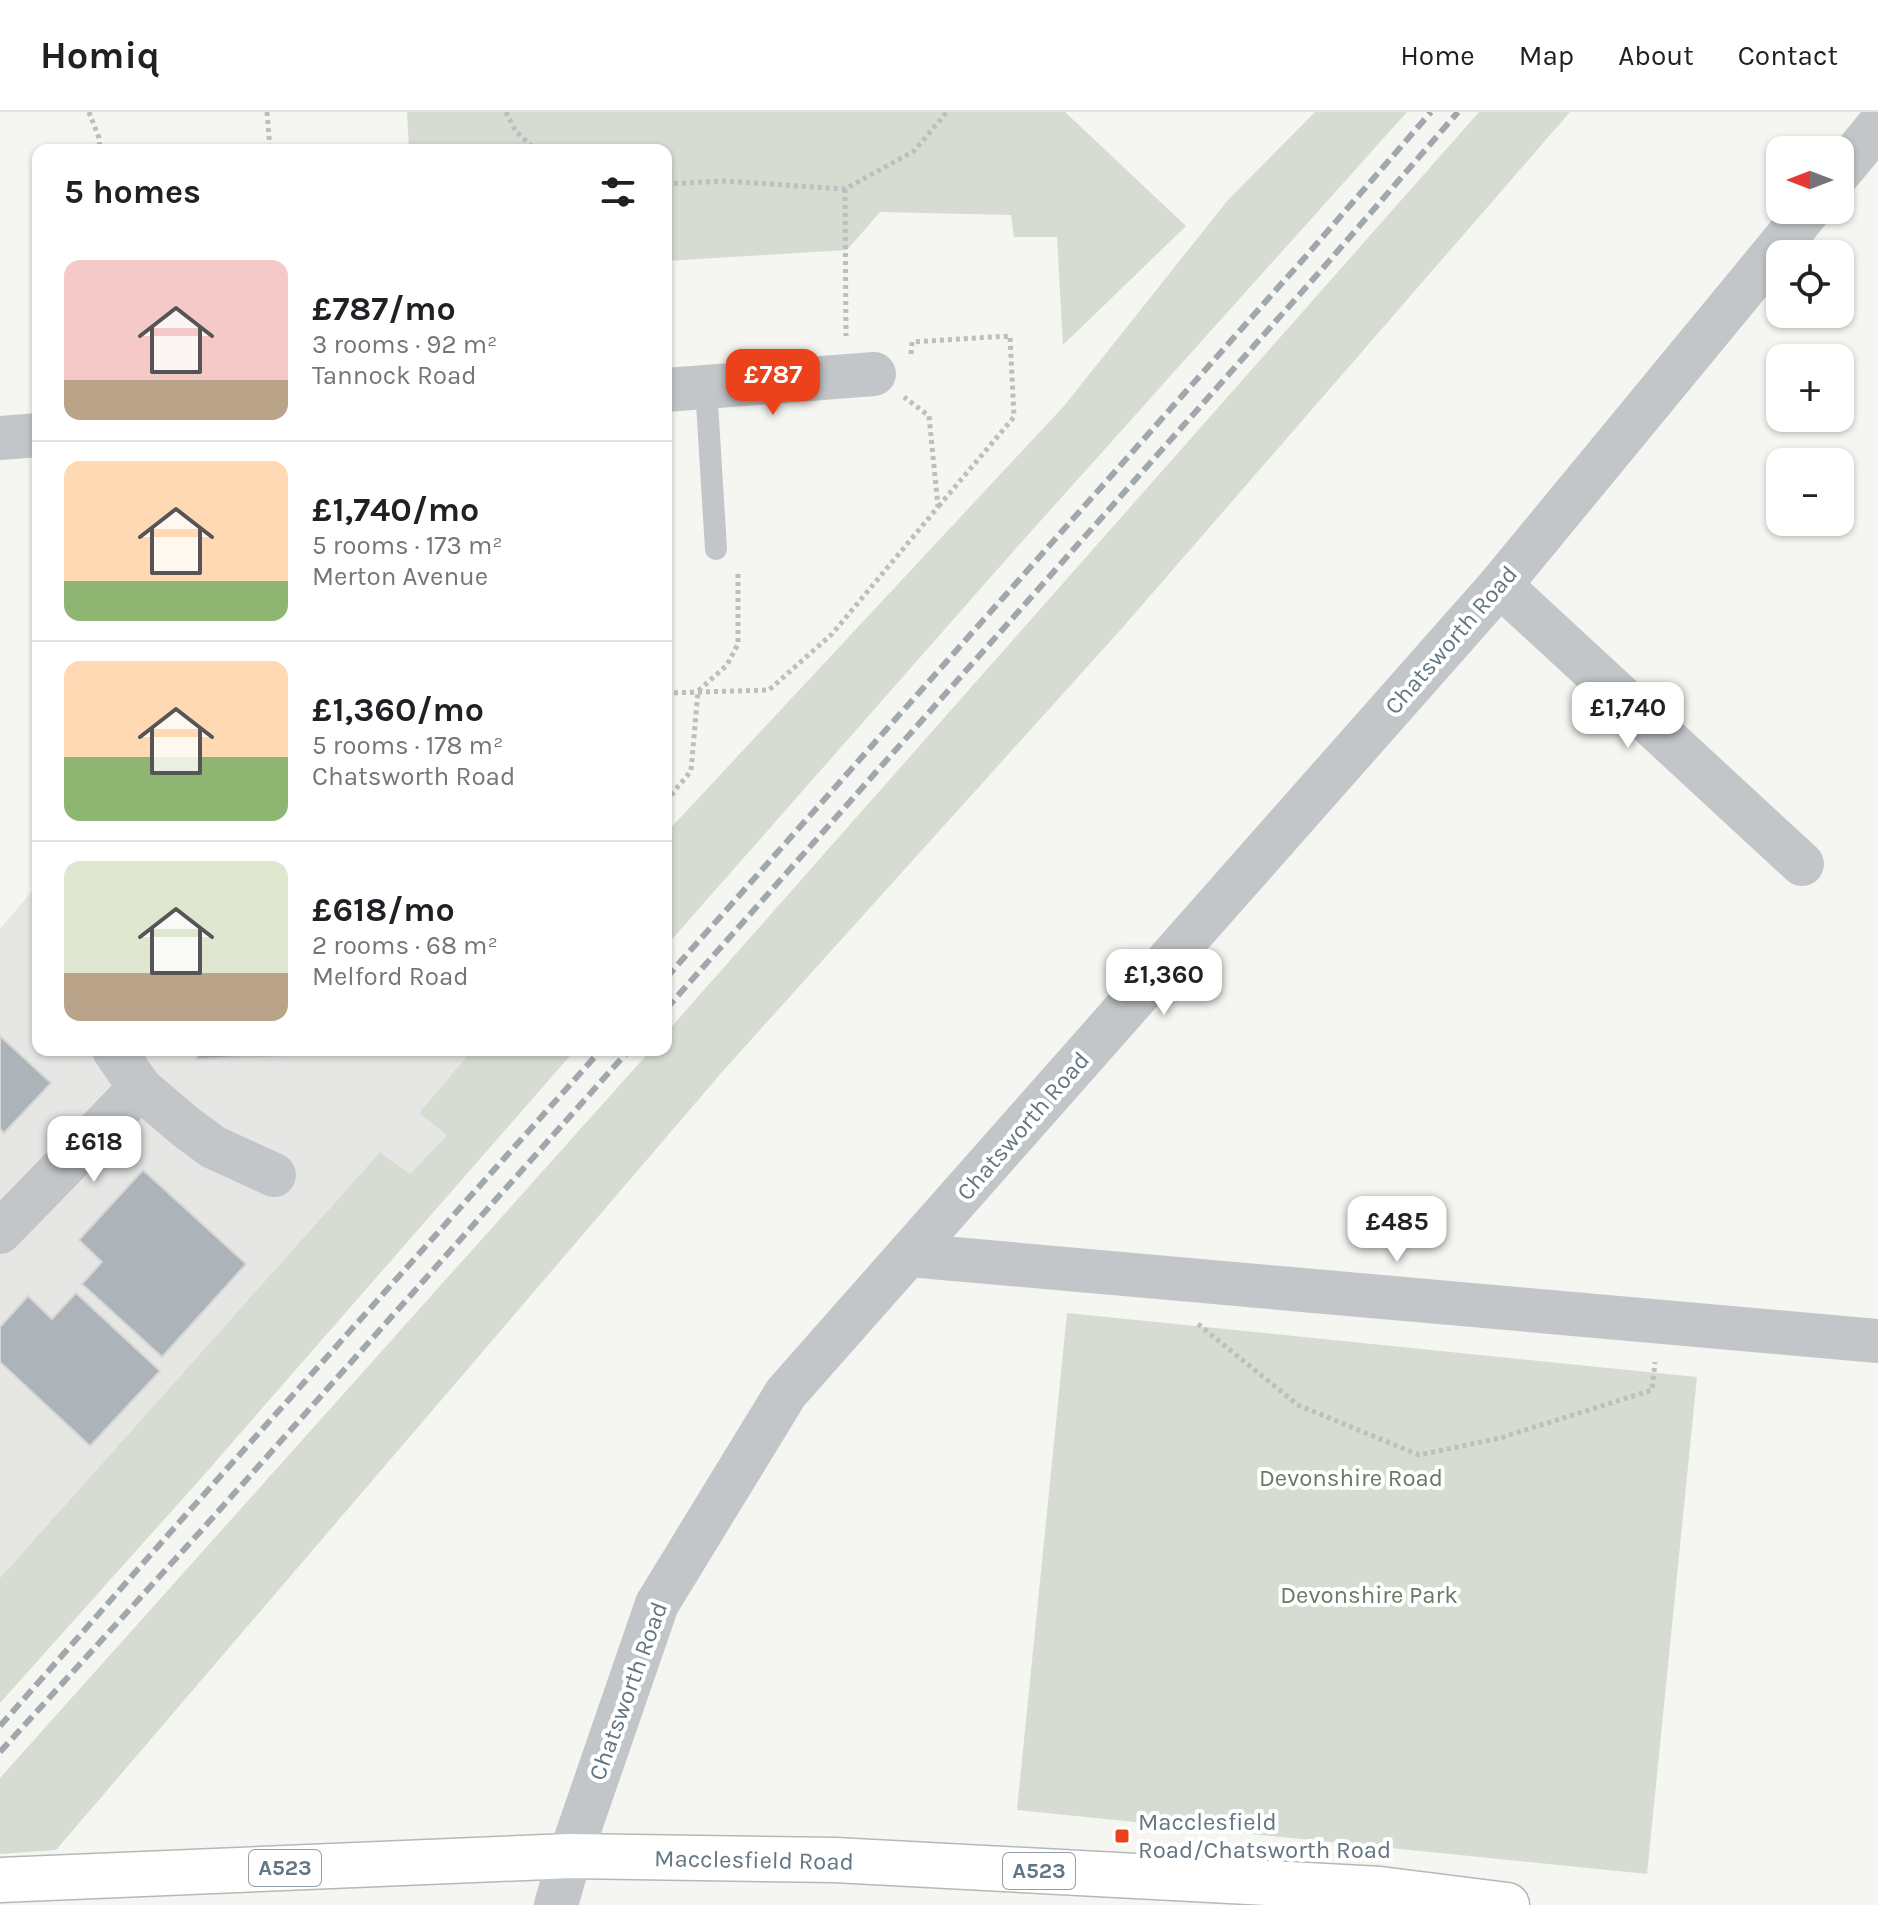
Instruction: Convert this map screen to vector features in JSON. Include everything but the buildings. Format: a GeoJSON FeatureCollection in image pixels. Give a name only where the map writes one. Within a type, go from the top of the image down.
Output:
{"type":"FeatureCollection","features":[{"type":"Feature","properties":{"kind":"highway","name":"Macclesfield Road"},"geometry":{"type":"LineString","coordinates":[[0,1880],[570,1856],[835,1860],[1380,1889],[1507,1905]]}},
{"type":"Feature","properties":{"kind":"street"},"geometry":{"type":"LineString","coordinates":[[1854,155],[1878,126]]}},
{"type":"Feature","properties":{"kind":"street","name":"Chatsworth Road"},"geometry":{"type":"LineString","coordinates":[[556,1905],[657,1604],[786,1393],[1500,585],[1797,224]]}},
{"type":"Feature","properties":{"kind":"street"},"geometry":{"type":"LineString","coordinates":[[686,389],[835,386]]}},
{"type":"Feature","properties":{"kind":"street"},"geometry":{"type":"LineString","coordinates":[[0,438],[32,435]]}},
{"type":"Feature","properties":{"kind":"street"},"geometry":{"type":"LineString","coordinates":[[1500,585],[1802,864]]}},
{"type":"Feature","properties":{"kind":"street"},"geometry":{"type":"LineString","coordinates":[[118,1056],[140,1088],[186,1127],[213,1147],[274,1175]]}},
{"type":"Feature","properties":{"kind":"street"},"geometry":{"type":"LineString","coordinates":[[0,1232],[140,1088]]}},
{"type":"Feature","properties":{"kind":"street"},"geometry":{"type":"LineString","coordinates":[[909,1255],[1878,1341]]}},
{"type":"Feature","properties":{"kind":"lane"},"geometry":{"type":"LineString","coordinates":[[686,389],[716,549]]}},
{"type":"Feature","properties":{"kind":"path"},"geometry":{"type":"LineString","coordinates":[[89,112],[100,144]]}},
{"type":"Feature","properties":{"kind":"path"},"geometry":{"type":"LineString","coordinates":[[267,112],[270,144]]}},
{"type":"Feature","properties":{"kind":"path"},"geometry":{"type":"LineString","coordinates":[[506,112],[515,130],[529,144]]}},
{"type":"Feature","properties":{"kind":"path"},"geometry":{"type":"LineString","coordinates":[[672,184],[723,181],[845,189],[914,151],[947,112]]}},
{"type":"Feature","properties":{"kind":"path"},"geometry":{"type":"LineString","coordinates":[[835,386],[845,189]]}},
{"type":"Feature","properties":{"kind":"path"},"geometry":{"type":"LineString","coordinates":[[672,693],[769,690],[832,634],[1014,417],[1010,336],[912,342],[909,374],[835,386]]}},
{"type":"Feature","properties":{"kind":"path"},"geometry":{"type":"LineString","coordinates":[[835,386],[929,416],[938,507]]}},
{"type":"Feature","properties":{"kind":"path"},"geometry":{"type":"LineString","coordinates":[[672,794],[691,771],[698,691],[727,665],[738,644],[738,549],[716,549]]}},
{"type":"Feature","properties":{"kind":"path"},"geometry":{"type":"LineString","coordinates":[[1187,1315],[1298,1405],[1419,1455],[1500,1438],[1652,1390],[1659,1321]]}},
{"type":"Feature","properties":{"kind":"shaded area"},"geometry":{"type":"Polygon","coordinates":[[[32,891],[32,1056],[467,1056],[419,1113],[448,1134],[410,1174],[380,1152],[0,1578],[0,929],[32,891]]]}},
{"type":"Feature","properties":{"kind":"green space"},"geometry":{"type":"Polygon","coordinates":[[[407,112],[1065,112],[1186,226],[1063,345],[1057,237],[1014,237],[1011,215],[880,212],[847,250],[672,261],[672,144],[409,144],[407,112]]]}},
{"type":"Feature","properties":{"kind":"green space"},"geometry":{"type":"Polygon","coordinates":[[[1315,112],[1407,112],[1018,546],[672,939],[672,827],[1064,406],[1228,200],[1315,112]]]}},
{"type":"Feature","properties":{"kind":"green space"},"geometry":{"type":"Polygon","coordinates":[[[1479,112],[1570,112],[1123,627],[722,1072],[56,1850],[0,1854],[0,1778],[646,1056],[672,1056],[672,1026],[1479,112]]]}},
{"type":"Feature","properties":{"kind":"green space"},"geometry":{"type":"Polygon","coordinates":[[[467,1056],[570,1056],[0,1703],[0,1578],[380,1152],[410,1174],[447,1135],[419,1113],[467,1056]]]}},
{"type":"Feature","properties":{"kind":"green space","name":"Devonshire Park"},"geometry":{"type":"Polygon","coordinates":[[[1067,1313],[1697,1377],[1647,1874],[1017,1810],[1067,1313]]]}},
{"type":"Feature","properties":{"kind":"railway"},"geometry":{"type":"LineString","coordinates":[[672,971],[1431,112]]}},
{"type":"Feature","properties":{"kind":"railway"},"geometry":{"type":"LineString","coordinates":[[672,1002],[1458,112]]}},
{"type":"Feature","properties":{"kind":"railway"},"geometry":{"type":"LineString","coordinates":[[0,1726],[596,1056]]}},
{"type":"Feature","properties":{"kind":"railway"},"geometry":{"type":"LineString","coordinates":[[0,1752],[624,1056]]}},
{"type":"Feature","properties":{"kind":"place","name":"Macclesfield Road/Chatsworth Road"},"geometry":{"type":"Point","coordinates":[1122,1836]}},
{"type":"Feature","properties":{"kind":"park label","name":"Devonshire Road"},"geometry":{"type":"Point","coordinates":[1351,1478]}}]}
